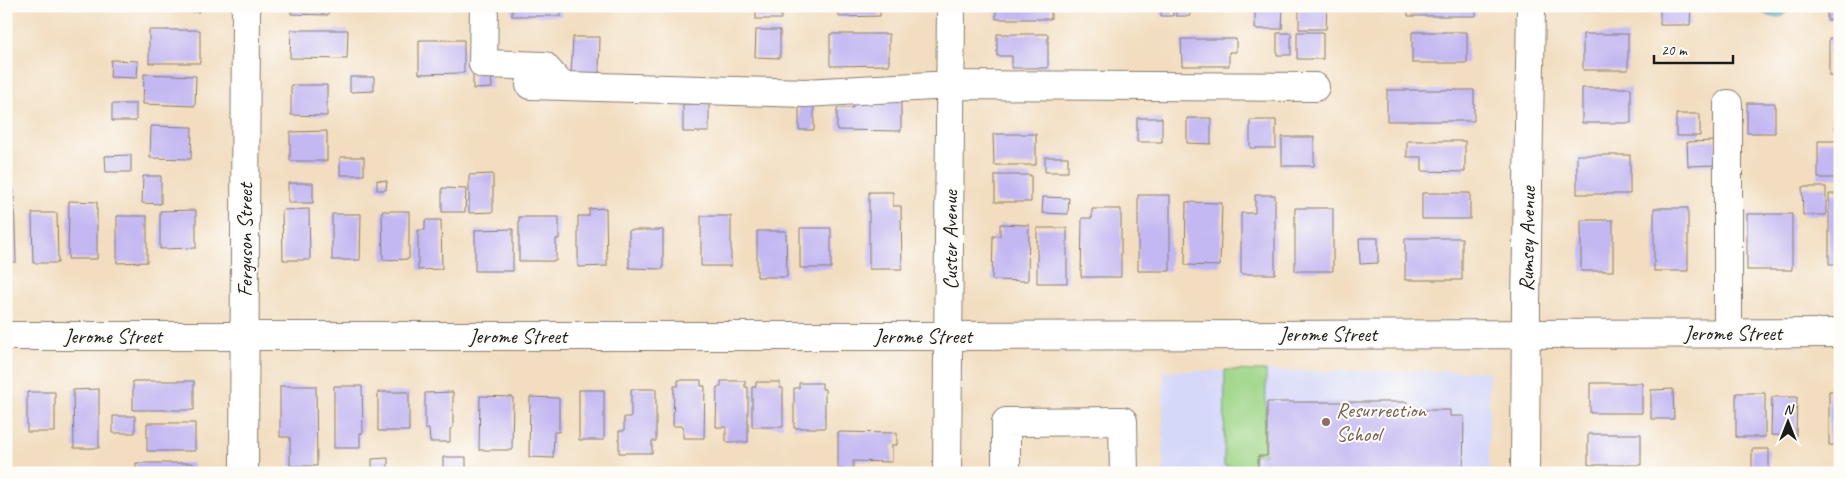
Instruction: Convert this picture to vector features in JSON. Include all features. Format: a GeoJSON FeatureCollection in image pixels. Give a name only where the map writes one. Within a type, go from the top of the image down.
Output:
{"type":"FeatureCollection","features":[{"type":"Feature","properties":{"kind":"street","name":"Ferguson Street"},"geometry":{"type":"LineString","coordinates":[[244,473],[246,6]]}},
{"type":"Feature","properties":{"kind":"street"},"geometry":{"type":"LineString","coordinates":[[484,6],[483,64],[544,66],[562,86]]}},
{"type":"Feature","properties":{"kind":"street","name":"Custer Avenue"},"geometry":{"type":"LineString","coordinates":[[947,473],[950,336],[951,6]]}},
{"type":"Feature","properties":{"kind":"street","name":"Rumsey Avenue"},"geometry":{"type":"LineString","coordinates":[[1525,473],[1531,6]]}},
{"type":"Feature","properties":{"kind":"street"},"geometry":{"type":"LineString","coordinates":[[530,85],[805,93],[951,84],[1315,87]]}},
{"type":"Feature","properties":{"kind":"street"},"geometry":{"type":"LineString","coordinates":[[1728,104],[1728,333]]}},
{"type":"Feature","properties":{"kind":"street","name":"Jerome Street"},"geometry":{"type":"LineString","coordinates":[[6,336],[950,336],[1840,333]]}},
{"type":"Feature","properties":{"kind":"street"},"geometry":{"type":"LineString","coordinates":[[1006,473],[1006,422],[1123,421],[1124,473]]}},
{"type":"Feature","properties":{"kind":"shaded area","name":"Resurrection School"},"geometry":{"type":"Polygon","coordinates":[[[1163,371],[1489,371],[1489,473],[1163,473],[1163,371]]]}},
{"type":"Feature","properties":{"kind":"green space"},"geometry":{"type":"Polygon","coordinates":[[[1225,370],[1266,371],[1265,455],[1254,454],[1253,467],[1224,466],[1225,370]]]}},
{"type":"Feature","properties":{"kind":"water"},"geometry":{"type":"Polygon","coordinates":[[[1759,6],[1791,6],[1783,16],[1776,17],[1767,15],[1759,6]]]}},
{"type":"Feature","properties":{"kind":"building"},"geometry":{"type":"Polygon","coordinates":[[[154,6],[199,6],[199,12],[154,11],[154,6]]]}},
{"type":"Feature","properties":{"kind":"building"},"geometry":{"type":"Polygon","coordinates":[[[291,6],[329,6],[328,15],[291,14],[291,6]]]}},
{"type":"Feature","properties":{"kind":"building"},"geometry":{"type":"Polygon","coordinates":[[[512,6],[561,6],[561,16],[512,16],[512,6]]]}},
{"type":"Feature","properties":{"kind":"building"},"geometry":{"type":"Polygon","coordinates":[[[756,6],[781,6],[781,19],[756,19],[756,6]]]}},
{"type":"Feature","properties":{"kind":"building"},"geometry":{"type":"Polygon","coordinates":[[[839,6],[880,6],[880,16],[839,17],[839,6]]]}},
{"type":"Feature","properties":{"kind":"building"},"geometry":{"type":"Polygon","coordinates":[[[996,6],[1051,6],[1051,19],[996,19],[996,6]]]}},
{"type":"Feature","properties":{"kind":"building"},"geometry":{"type":"Polygon","coordinates":[[[1161,6],[1173,6],[1173,16],[1161,16],[1161,6]]]}},
{"type":"Feature","properties":{"kind":"building"},"geometry":{"type":"Polygon","coordinates":[[[1176,6],[1190,6],[1190,16],[1176,16],[1176,6]]]}},
{"type":"Feature","properties":{"kind":"building"},"geometry":{"type":"Polygon","coordinates":[[[1255,6],[1283,6],[1282,29],[1255,29],[1255,6]]]}},
{"type":"Feature","properties":{"kind":"building"},"geometry":{"type":"Polygon","coordinates":[[[1299,6],[1327,6],[1326,29],[1299,29],[1299,6]]]}},
{"type":"Feature","properties":{"kind":"building"},"geometry":{"type":"Polygon","coordinates":[[[1408,6],[1476,6],[1476,16],[1408,16],[1408,6]]]}},
{"type":"Feature","properties":{"kind":"building"},"geometry":{"type":"Polygon","coordinates":[[[1581,6],[1633,6],[1633,11],[1581,11],[1581,6]]]}},
{"type":"Feature","properties":{"kind":"building"},"geometry":{"type":"Polygon","coordinates":[[[1660,6],[1691,6],[1690,25],[1660,25],[1660,6]]]}},
{"type":"Feature","properties":{"kind":"building"},"geometry":{"type":"Polygon","coordinates":[[[1827,6],[1840,6],[1840,20],[1827,20],[1827,6]]]}},
{"type":"Feature","properties":{"kind":"building"},"geometry":{"type":"Polygon","coordinates":[[[149,30],[200,30],[200,63],[149,63],[149,30]]]}},
{"type":"Feature","properties":{"kind":"building"},"geometry":{"type":"Polygon","coordinates":[[[291,30],[348,30],[347,59],[290,58],[291,30]]]}},
{"type":"Feature","properties":{"kind":"building"},"geometry":{"type":"Polygon","coordinates":[[[756,30],[780,30],[780,58],[755,57],[756,30]]]}},
{"type":"Feature","properties":{"kind":"building"},"geometry":{"type":"Polygon","coordinates":[[[1297,32],[1323,32],[1323,59],[1297,59],[1297,32]]]}},
{"type":"Feature","properties":{"kind":"building"},"geometry":{"type":"Polygon","coordinates":[[[1412,32],[1467,32],[1467,63],[1412,63],[1412,32]]]}},
{"type":"Feature","properties":{"kind":"building"},"geometry":{"type":"Polygon","coordinates":[[[1277,33],[1291,33],[1291,55],[1277,55],[1277,33]]]}},
{"type":"Feature","properties":{"kind":"building"},"geometry":{"type":"Polygon","coordinates":[[[830,34],[889,34],[889,65],[830,66],[830,34]]]}},
{"type":"Feature","properties":{"kind":"building"},"geometry":{"type":"Polygon","coordinates":[[[997,34],[1048,34],[1048,68],[1012,68],[1012,56],[997,56],[997,34]]]}},
{"type":"Feature","properties":{"kind":"building"},"geometry":{"type":"Polygon","coordinates":[[[1583,34],[1628,34],[1628,70],[1583,70],[1583,34]]]}},
{"type":"Feature","properties":{"kind":"building"},"geometry":{"type":"Polygon","coordinates":[[[573,37],[600,37],[599,75],[571,74],[573,37]]]}},
{"type":"Feature","properties":{"kind":"building"},"geometry":{"type":"Polygon","coordinates":[[[1829,38],[1840,38],[1840,76],[1829,76],[1829,38]]]}},
{"type":"Feature","properties":{"kind":"building"},"geometry":{"type":"Polygon","coordinates":[[[1181,39],[1236,39],[1236,52],[1229,52],[1229,66],[1182,66],[1181,39]]]}},
{"type":"Feature","properties":{"kind":"building"},"geometry":{"type":"Polygon","coordinates":[[[419,40],[464,40],[464,73],[419,74],[419,40]]]}},
{"type":"Feature","properties":{"kind":"building"},"geometry":{"type":"Polygon","coordinates":[[[111,60],[138,61],[137,78],[110,77],[111,60]]]}},
{"type":"Feature","properties":{"kind":"building"},"geometry":{"type":"Polygon","coordinates":[[[473,70],[491,70],[492,88],[473,89],[473,70]]]}},
{"type":"Feature","properties":{"kind":"building"},"geometry":{"type":"Polygon","coordinates":[[[144,74],[196,76],[195,106],[143,104],[144,74]]]}},
{"type":"Feature","properties":{"kind":"building"},"geometry":{"type":"Polygon","coordinates":[[[350,77],[374,77],[374,91],[350,92],[350,77]]]}},
{"type":"Feature","properties":{"kind":"building"},"geometry":{"type":"Polygon","coordinates":[[[291,85],[327,85],[327,116],[291,115],[291,85]]]}},
{"type":"Feature","properties":{"kind":"building"},"geometry":{"type":"Polygon","coordinates":[[[1582,88],[1631,88],[1631,123],[1582,123],[1582,88]]]}},
{"type":"Feature","properties":{"kind":"building"},"geometry":{"type":"Polygon","coordinates":[[[1835,89],[1840,89],[1840,129],[1835,129],[1835,89]]]}},
{"type":"Feature","properties":{"kind":"building"},"geometry":{"type":"Polygon","coordinates":[[[1387,90],[1474,90],[1474,121],[1387,121],[1387,90]]]}},
{"type":"Feature","properties":{"kind":"building"},"geometry":{"type":"Polygon","coordinates":[[[853,100],[901,101],[901,131],[837,130],[837,108],[853,108],[853,100]]]}},
{"type":"Feature","properties":{"kind":"building"},"geometry":{"type":"Polygon","coordinates":[[[1747,103],[1775,103],[1775,133],[1747,133],[1747,103]]]}},
{"type":"Feature","properties":{"kind":"building"},"geometry":{"type":"Polygon","coordinates":[[[112,104],[136,104],[136,121],[112,121],[112,104]]]}},
{"type":"Feature","properties":{"kind":"building"},"geometry":{"type":"Polygon","coordinates":[[[683,104],[709,104],[709,132],[683,132],[683,104]]]}},
{"type":"Feature","properties":{"kind":"building"},"geometry":{"type":"Polygon","coordinates":[[[799,104],[814,105],[814,130],[799,130],[799,104]]]}},
{"type":"Feature","properties":{"kind":"building"},"geometry":{"type":"Polygon","coordinates":[[[1676,114],[1700,114],[1700,136],[1676,136],[1676,114]]]}},
{"type":"Feature","properties":{"kind":"building"},"geometry":{"type":"Polygon","coordinates":[[[1137,118],[1162,118],[1162,142],[1137,142],[1137,118]]]}},
{"type":"Feature","properties":{"kind":"building"},"geometry":{"type":"Polygon","coordinates":[[[1187,118],[1211,118],[1211,144],[1187,143],[1187,118]]]}},
{"type":"Feature","properties":{"kind":"building"},"geometry":{"type":"Polygon","coordinates":[[[1250,120],[1276,120],[1276,148],[1250,148],[1250,120]]]}},
{"type":"Feature","properties":{"kind":"building"},"geometry":{"type":"Polygon","coordinates":[[[151,126],[192,127],[191,159],[150,158],[151,126]]]}},
{"type":"Feature","properties":{"kind":"building"},"geometry":{"type":"Polygon","coordinates":[[[327,131],[327,161],[290,161],[290,132],[327,131]]]}},
{"type":"Feature","properties":{"kind":"building"},"geometry":{"type":"Polygon","coordinates":[[[993,134],[1036,134],[1036,165],[994,165],[993,134]]]}},
{"type":"Feature","properties":{"kind":"building"},"geometry":{"type":"Polygon","coordinates":[[[1282,137],[1314,137],[1314,166],[1282,166],[1282,137]]]}},
{"type":"Feature","properties":{"kind":"building"},"geometry":{"type":"Polygon","coordinates":[[[1407,141],[1465,141],[1465,172],[1422,171],[1422,157],[1407,157],[1407,141]]]}},
{"type":"Feature","properties":{"kind":"building"},"geometry":{"type":"Polygon","coordinates":[[[1716,141],[1717,165],[1688,166],[1687,142],[1716,141]]]}},
{"type":"Feature","properties":{"kind":"building"},"geometry":{"type":"Polygon","coordinates":[[[1818,141],[1840,141],[1840,178],[1818,178],[1818,141]]]}},
{"type":"Feature","properties":{"kind":"building"},"geometry":{"type":"Polygon","coordinates":[[[131,155],[131,172],[106,172],[105,156],[131,155]]]}},
{"type":"Feature","properties":{"kind":"building"},"geometry":{"type":"Polygon","coordinates":[[[1577,155],[1630,155],[1630,194],[1577,194],[1577,155]]]}},
{"type":"Feature","properties":{"kind":"building"},"geometry":{"type":"Polygon","coordinates":[[[340,157],[364,157],[364,175],[340,175],[340,157]]]}},
{"type":"Feature","properties":{"kind":"building"},"geometry":{"type":"Polygon","coordinates":[[[1045,157],[1068,157],[1068,172],[1045,172],[1045,157]]]}},
{"type":"Feature","properties":{"kind":"building"},"geometry":{"type":"Polygon","coordinates":[[[493,174],[493,212],[469,213],[469,175],[493,174]]]}},
{"type":"Feature","properties":{"kind":"building"},"geometry":{"type":"Polygon","coordinates":[[[995,175],[1031,175],[1031,202],[995,202],[995,175]]]}},
{"type":"Feature","properties":{"kind":"building"},"geometry":{"type":"Polygon","coordinates":[[[143,176],[161,176],[161,204],[142,203],[143,176]]]}},
{"type":"Feature","properties":{"kind":"building"},"geometry":{"type":"Polygon","coordinates":[[[377,180],[387,181],[386,190],[377,190],[377,180]]]}},
{"type":"Feature","properties":{"kind":"building"},"geometry":{"type":"Polygon","coordinates":[[[288,183],[313,183],[313,203],[288,203],[288,183]]]}},
{"type":"Feature","properties":{"kind":"building"},"geometry":{"type":"Polygon","coordinates":[[[1802,187],[1826,187],[1826,215],[1803,215],[1802,187]]]}},
{"type":"Feature","properties":{"kind":"building"},"geometry":{"type":"Polygon","coordinates":[[[442,188],[466,189],[465,212],[442,212],[442,188]]]}},
{"type":"Feature","properties":{"kind":"building"},"geometry":{"type":"Polygon","coordinates":[[[6,190],[14,190],[16,262],[6,262],[6,190]]]}},
{"type":"Feature","properties":{"kind":"building"},"geometry":{"type":"Polygon","coordinates":[[[869,192],[893,192],[893,206],[901,206],[902,269],[869,269],[869,192]]]}},
{"type":"Feature","properties":{"kind":"building"},"geometry":{"type":"Polygon","coordinates":[[[1422,193],[1470,193],[1470,219],[1422,219],[1422,193]]]}},
{"type":"Feature","properties":{"kind":"building"},"geometry":{"type":"Polygon","coordinates":[[[1829,194],[1840,194],[1840,264],[1829,264],[1829,194]]]}},
{"type":"Feature","properties":{"kind":"building"},"geometry":{"type":"Polygon","coordinates":[[[1138,195],[1170,195],[1170,271],[1138,271],[1138,195]]]}},
{"type":"Feature","properties":{"kind":"building"},"geometry":{"type":"Polygon","coordinates":[[[1255,195],[1275,195],[1275,274],[1241,274],[1241,213],[1255,213],[1255,195]]]}},
{"type":"Feature","properties":{"kind":"building"},"geometry":{"type":"Polygon","coordinates":[[[1043,197],[1069,198],[1068,214],[1042,213],[1043,197]]]}},
{"type":"Feature","properties":{"kind":"building"},"geometry":{"type":"Polygon","coordinates":[[[69,201],[97,202],[97,259],[68,259],[69,201]]]}},
{"type":"Feature","properties":{"kind":"building"},"geometry":{"type":"Polygon","coordinates":[[[1186,202],[1222,203],[1220,266],[1185,265],[1186,202]]]}},
{"type":"Feature","properties":{"kind":"building"},"geometry":{"type":"Polygon","coordinates":[[[606,208],[607,266],[578,267],[578,216],[589,216],[589,209],[606,208]]]}},
{"type":"Feature","properties":{"kind":"building"},"geometry":{"type":"Polygon","coordinates":[[[1295,208],[1333,208],[1333,271],[1295,271],[1295,208]]]}},
{"type":"Feature","properties":{"kind":"building"},"geometry":{"type":"Polygon","coordinates":[[[1654,208],[1688,208],[1688,271],[1654,271],[1654,208]]]}},
{"type":"Feature","properties":{"kind":"building"},"geometry":{"type":"Polygon","coordinates":[[[309,209],[310,260],[283,260],[282,210],[309,209]]]}},
{"type":"Feature","properties":{"kind":"building"},"geometry":{"type":"Polygon","coordinates":[[[1092,209],[1121,209],[1121,277],[1081,277],[1082,218],[1092,218],[1092,209]]]}},
{"type":"Feature","properties":{"kind":"building"},"geometry":{"type":"Polygon","coordinates":[[[196,210],[196,248],[160,249],[160,211],[196,210]]]}},
{"type":"Feature","properties":{"kind":"building"},"geometry":{"type":"Polygon","coordinates":[[[382,211],[409,211],[409,259],[383,260],[382,211]]]}},
{"type":"Feature","properties":{"kind":"building"},"geometry":{"type":"Polygon","coordinates":[[[32,213],[57,213],[58,263],[33,263],[32,213]]]}},
{"type":"Feature","properties":{"kind":"building"},"geometry":{"type":"Polygon","coordinates":[[[332,214],[361,214],[360,260],[332,260],[332,214]]]}},
{"type":"Feature","properties":{"kind":"building"},"geometry":{"type":"Polygon","coordinates":[[[1747,214],[1792,214],[1792,270],[1747,270],[1747,214]]]}},
{"type":"Feature","properties":{"kind":"building"},"geometry":{"type":"Polygon","coordinates":[[[117,216],[147,216],[147,262],[117,263],[117,216]]]}},
{"type":"Feature","properties":{"kind":"building"},"geometry":{"type":"Polygon","coordinates":[[[701,216],[731,216],[731,266],[701,266],[701,216]]]}},
{"type":"Feature","properties":{"kind":"building"},"geometry":{"type":"Polygon","coordinates":[[[519,217],[559,217],[556,261],[519,261],[519,217]]]}},
{"type":"Feature","properties":{"kind":"building"},"geometry":{"type":"Polygon","coordinates":[[[425,220],[441,220],[442,269],[418,270],[418,230],[425,230],[425,220]]]}},
{"type":"Feature","properties":{"kind":"building"},"geometry":{"type":"Polygon","coordinates":[[[1581,220],[1613,220],[1613,271],[1581,271],[1581,220]]]}},
{"type":"Feature","properties":{"kind":"building"},"geometry":{"type":"Polygon","coordinates":[[[1000,224],[1029,225],[1028,281],[992,280],[993,236],[1000,236],[1000,224]]]}},
{"type":"Feature","properties":{"kind":"building"},"geometry":{"type":"Polygon","coordinates":[[[800,228],[831,228],[831,268],[800,268],[800,228]]]}},
{"type":"Feature","properties":{"kind":"building"},"geometry":{"type":"Polygon","coordinates":[[[1037,228],[1067,228],[1067,283],[1037,283],[1037,228]]]}},
{"type":"Feature","properties":{"kind":"building"},"geometry":{"type":"Polygon","coordinates":[[[513,229],[513,271],[475,271],[475,230],[513,229]]]}},
{"type":"Feature","properties":{"kind":"building"},"geometry":{"type":"Polygon","coordinates":[[[629,230],[663,230],[663,269],[629,268],[629,230]]]}},
{"type":"Feature","properties":{"kind":"building"},"geometry":{"type":"Polygon","coordinates":[[[757,231],[786,231],[787,277],[757,277],[757,231]]]}},
{"type":"Feature","properties":{"kind":"building"},"geometry":{"type":"Polygon","coordinates":[[[1359,238],[1378,238],[1378,263],[1360,264],[1359,238]]]}},
{"type":"Feature","properties":{"kind":"building"},"geometry":{"type":"Polygon","coordinates":[[[1405,238],[1462,238],[1462,280],[1405,280],[1405,238]]]}},
{"type":"Feature","properties":{"kind":"building"},"geometry":{"type":"Polygon","coordinates":[[[678,380],[701,380],[701,386],[705,386],[704,438],[683,438],[683,426],[673,426],[674,386],[678,386],[678,380]]]}},
{"type":"Feature","properties":{"kind":"building"},"geometry":{"type":"Polygon","coordinates":[[[133,381],[194,381],[194,410],[133,410],[133,381]]]}},
{"type":"Feature","properties":{"kind":"building"},"geometry":{"type":"Polygon","coordinates":[[[721,381],[745,381],[745,387],[748,387],[748,442],[726,442],[726,427],[716,427],[717,387],[721,387],[721,381]]]}},
{"type":"Feature","properties":{"kind":"building"},"geometry":{"type":"Polygon","coordinates":[[[756,382],[780,382],[780,388],[783,388],[783,427],[752,427],[752,387],[756,387],[756,382]]]}},
{"type":"Feature","properties":{"kind":"building"},"geometry":{"type":"Polygon","coordinates":[[[799,383],[822,383],[822,389],[825,389],[825,428],[794,428],[794,388],[799,388],[799,383]]]}},
{"type":"Feature","properties":{"kind":"building"},"geometry":{"type":"Polygon","coordinates":[[[1590,383],[1642,383],[1642,413],[1590,413],[1590,383]]]}},
{"type":"Feature","properties":{"kind":"building"},"geometry":{"type":"Polygon","coordinates":[[[280,386],[316,386],[317,466],[290,466],[290,437],[280,437],[280,386]]]}},
{"type":"Feature","properties":{"kind":"building"},"geometry":{"type":"Polygon","coordinates":[[[334,386],[362,386],[363,433],[360,433],[360,448],[334,448],[334,386]]]}},
{"type":"Feature","properties":{"kind":"building"},"geometry":{"type":"Polygon","coordinates":[[[99,389],[99,448],[74,448],[73,390],[99,389]]]}},
{"type":"Feature","properties":{"kind":"building"},"geometry":{"type":"Polygon","coordinates":[[[631,389],[656,389],[656,441],[652,441],[652,453],[619,453],[619,431],[624,431],[624,417],[631,417],[631,389]]]}},
{"type":"Feature","properties":{"kind":"building"},"geometry":{"type":"Polygon","coordinates":[[[1673,389],[1674,419],[1651,419],[1651,390],[1673,389]]]}},
{"type":"Feature","properties":{"kind":"building"},"geometry":{"type":"Polygon","coordinates":[[[579,390],[604,390],[604,440],[579,440],[579,390]]]}},
{"type":"Feature","properties":{"kind":"building"},"geometry":{"type":"Polygon","coordinates":[[[1829,391],[1840,391],[1840,445],[1829,445],[1829,391]]]}},
{"type":"Feature","properties":{"kind":"building"},"geometry":{"type":"Polygon","coordinates":[[[27,392],[55,392],[55,432],[27,432],[27,392]]]}},
{"type":"Feature","properties":{"kind":"building"},"geometry":{"type":"Polygon","coordinates":[[[378,392],[409,392],[409,431],[378,431],[378,392]]]}},
{"type":"Feature","properties":{"kind":"building"},"geometry":{"type":"Polygon","coordinates":[[[453,392],[453,428],[450,429],[450,442],[430,442],[429,429],[425,429],[425,393],[453,392]]]}},
{"type":"Feature","properties":{"kind":"building"},"geometry":{"type":"Polygon","coordinates":[[[1736,393],[1765,393],[1765,437],[1736,437],[1736,393]]]}},
{"type":"Feature","properties":{"kind":"building"},"geometry":{"type":"Polygon","coordinates":[[[480,396],[513,397],[512,450],[479,450],[480,396]]]}},
{"type":"Feature","properties":{"kind":"building"},"geometry":{"type":"Polygon","coordinates":[[[530,397],[559,398],[559,432],[554,432],[553,458],[529,457],[530,397]]]}},
{"type":"Feature","properties":{"kind":"building"},"geometry":{"type":"Polygon","coordinates":[[[1772,397],[1797,397],[1796,436],[1771,435],[1772,397]]]}},
{"type":"Feature","properties":{"kind":"building"},"geometry":{"type":"Polygon","coordinates":[[[1267,402],[1407,402],[1404,410],[1450,410],[1450,416],[1464,416],[1463,473],[1258,473],[1258,456],[1267,456],[1267,402]]]}},
{"type":"Feature","properties":{"kind":"building"},"geometry":{"type":"Polygon","coordinates":[[[113,416],[135,416],[135,433],[113,433],[113,416]]]}},
{"type":"Feature","properties":{"kind":"building"},"geometry":{"type":"Polygon","coordinates":[[[147,423],[195,423],[195,451],[147,451],[147,423]]]}},
{"type":"Feature","properties":{"kind":"building"},"geometry":{"type":"Polygon","coordinates":[[[838,432],[897,433],[897,445],[892,445],[892,462],[853,461],[853,469],[838,469],[838,432]]]}},
{"type":"Feature","properties":{"kind":"building"},"geometry":{"type":"Polygon","coordinates":[[[1588,434],[1641,434],[1641,465],[1588,465],[1588,434]]]}},
{"type":"Feature","properties":{"kind":"building"},"geometry":{"type":"Polygon","coordinates":[[[1752,449],[1769,449],[1769,473],[1752,473],[1752,449]]]}},
{"type":"Feature","properties":{"kind":"building"},"geometry":{"type":"Polygon","coordinates":[[[443,457],[466,457],[466,473],[443,473],[443,457]]]}},
{"type":"Feature","properties":{"kind":"building"},"geometry":{"type":"Polygon","coordinates":[[[388,458],[388,473],[372,473],[372,459],[388,458]]]}},
{"type":"Feature","properties":{"kind":"building"},"geometry":{"type":"Polygon","coordinates":[[[136,463],[193,463],[193,473],[136,473],[136,463]]]}},
{"type":"Feature","properties":{"kind":"building"},"geometry":{"type":"Polygon","coordinates":[[[843,471],[899,471],[899,473],[843,473],[843,471]]]}},
{"type":"Feature","properties":{"kind":"place","name":"Resurrection School"},"geometry":{"type":"Point","coordinates":[1326,422]}}]}
